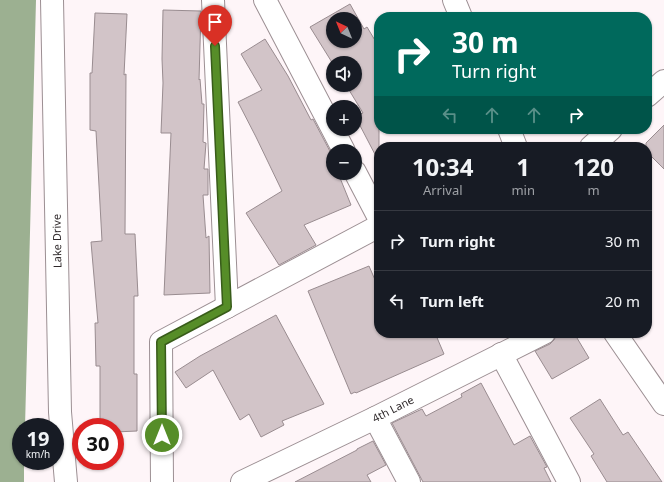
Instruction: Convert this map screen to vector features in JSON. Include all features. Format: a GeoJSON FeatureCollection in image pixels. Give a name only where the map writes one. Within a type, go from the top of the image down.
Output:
{"type":"FeatureCollection","features":[{"type":"Feature","properties":{"kind":"street","name":"Lake Drive"},"geometry":{"type":"LineString","coordinates":[[52,0],[60,412],[66,482]]}},
{"type":"Feature","properties":{"kind":"street"},"geometry":{"type":"LineString","coordinates":[[213,0],[227,307]]}},
{"type":"Feature","properties":{"kind":"street"},"geometry":{"type":"LineString","coordinates":[[265,0],[340,144]]}},
{"type":"Feature","properties":{"kind":"street"},"geometry":{"type":"LineString","coordinates":[[454,0],[459,12]]}},
{"type":"Feature","properties":{"kind":"street"},"geometry":{"type":"LineString","coordinates":[[652,92],[664,81]]}},
{"type":"Feature","properties":{"kind":"street"},"geometry":{"type":"LineString","coordinates":[[597,142],[605,134]]}},
{"type":"Feature","properties":{"kind":"street"},"geometry":{"type":"LineString","coordinates":[[359,180],[374,208]]}},
{"type":"Feature","properties":{"kind":"street"},"geometry":{"type":"LineString","coordinates":[[162,482],[161,342],[374,229]]}},
{"type":"Feature","properties":{"kind":"street","name":"4th Lane"},"geometry":{"type":"LineString","coordinates":[[242,482],[375,418],[534,338]]}},
{"type":"Feature","properties":{"kind":"street"},"geometry":{"type":"LineString","coordinates":[[619,338],[664,404]]}},
{"type":"Feature","properties":{"kind":"street"},"geometry":{"type":"LineString","coordinates":[[501,354],[569,482]]}},
{"type":"Feature","properties":{"kind":"street"},"geometry":{"type":"LineString","coordinates":[[375,418],[409,482]]}},
{"type":"Feature","properties":{"kind":"shaded area"},"geometry":{"type":"Polygon","coordinates":[[[0,0],[36,0],[25,418],[12,418],[12,470],[24,470],[24,482],[0,482],[0,0]]]}},
{"type":"Feature","properties":{"kind":"building"},"geometry":{"type":"Polygon","coordinates":[[[350,4],[354,12],[336,12],[350,4]]]}},
{"type":"Feature","properties":{"kind":"building"},"geometry":{"type":"Polygon","coordinates":[[[163,10],[201,11],[199,80],[200,79],[202,104],[204,104],[203,142],[206,143],[204,169],[208,169],[208,195],[203,195],[206,238],[209,236],[210,293],[164,295],[171,133],[161,133],[163,10]]]}},
{"type":"Feature","properties":{"kind":"building"},"geometry":{"type":"Polygon","coordinates":[[[95,13],[127,14],[124,75],[126,74],[125,234],[135,234],[138,296],[134,296],[134,374],[137,374],[137,431],[124,432],[124,418],[100,418],[100,366],[96,366],[95,323],[98,323],[91,242],[102,241],[96,131],[90,130],[90,73],[92,73],[95,13]]]}},
{"type":"Feature","properties":{"kind":"building"},"geometry":{"type":"Polygon","coordinates":[[[326,18],[326,48],[362,48],[362,25],[364,29],[367,27],[374,39],[374,134],[379,134],[379,142],[374,142],[374,152],[362,129],[362,100],[355,100],[350,92],[362,92],[362,56],[328,56],[310,27],[326,18]]]}},
{"type":"Feature","properties":{"kind":"building"},"geometry":{"type":"Polygon","coordinates":[[[265,39],[288,76],[311,120],[313,119],[326,144],[326,180],[341,180],[351,205],[304,225],[316,245],[279,265],[246,213],[282,191],[238,102],[262,90],[241,54],[265,39]]]}},
{"type":"Feature","properties":{"kind":"building"},"geometry":{"type":"Polygon","coordinates":[[[664,125],[664,169],[652,157],[652,142],[647,142],[664,125]]]}},
{"type":"Feature","properties":{"kind":"building"},"geometry":{"type":"Polygon","coordinates":[[[369,266],[374,278],[374,338],[437,338],[444,354],[351,394],[308,291],[369,266]]]}},
{"type":"Feature","properties":{"kind":"building"},"geometry":{"type":"Polygon","coordinates":[[[276,315],[324,404],[282,421],[284,425],[261,437],[249,414],[240,420],[213,370],[186,388],[175,372],[200,356],[276,315]]]}},
{"type":"Feature","properties":{"kind":"building"},"geometry":{"type":"Polygon","coordinates":[[[555,338],[577,338],[589,358],[552,379],[535,351],[550,344],[555,338]]]}},
{"type":"Feature","properties":{"kind":"building"},"geometry":{"type":"Polygon","coordinates":[[[481,383],[514,445],[530,436],[547,467],[544,468],[551,482],[423,482],[392,423],[422,409],[426,416],[462,397],[461,394],[481,383]]]}},
{"type":"Feature","properties":{"kind":"building"},"geometry":{"type":"Polygon","coordinates":[[[600,399],[623,435],[628,432],[662,482],[607,482],[591,456],[594,454],[570,418],[600,399]]]}},
{"type":"Feature","properties":{"kind":"building"},"geometry":{"type":"Polygon","coordinates":[[[373,441],[386,465],[367,475],[371,482],[295,482],[357,450],[373,441]]]}},
{"type":"Feature","properties":{"kind":"route"},"geometry":{"type":"LineString","coordinates":[[162,435],[161,342],[227,307],[215,46]]}}]}
